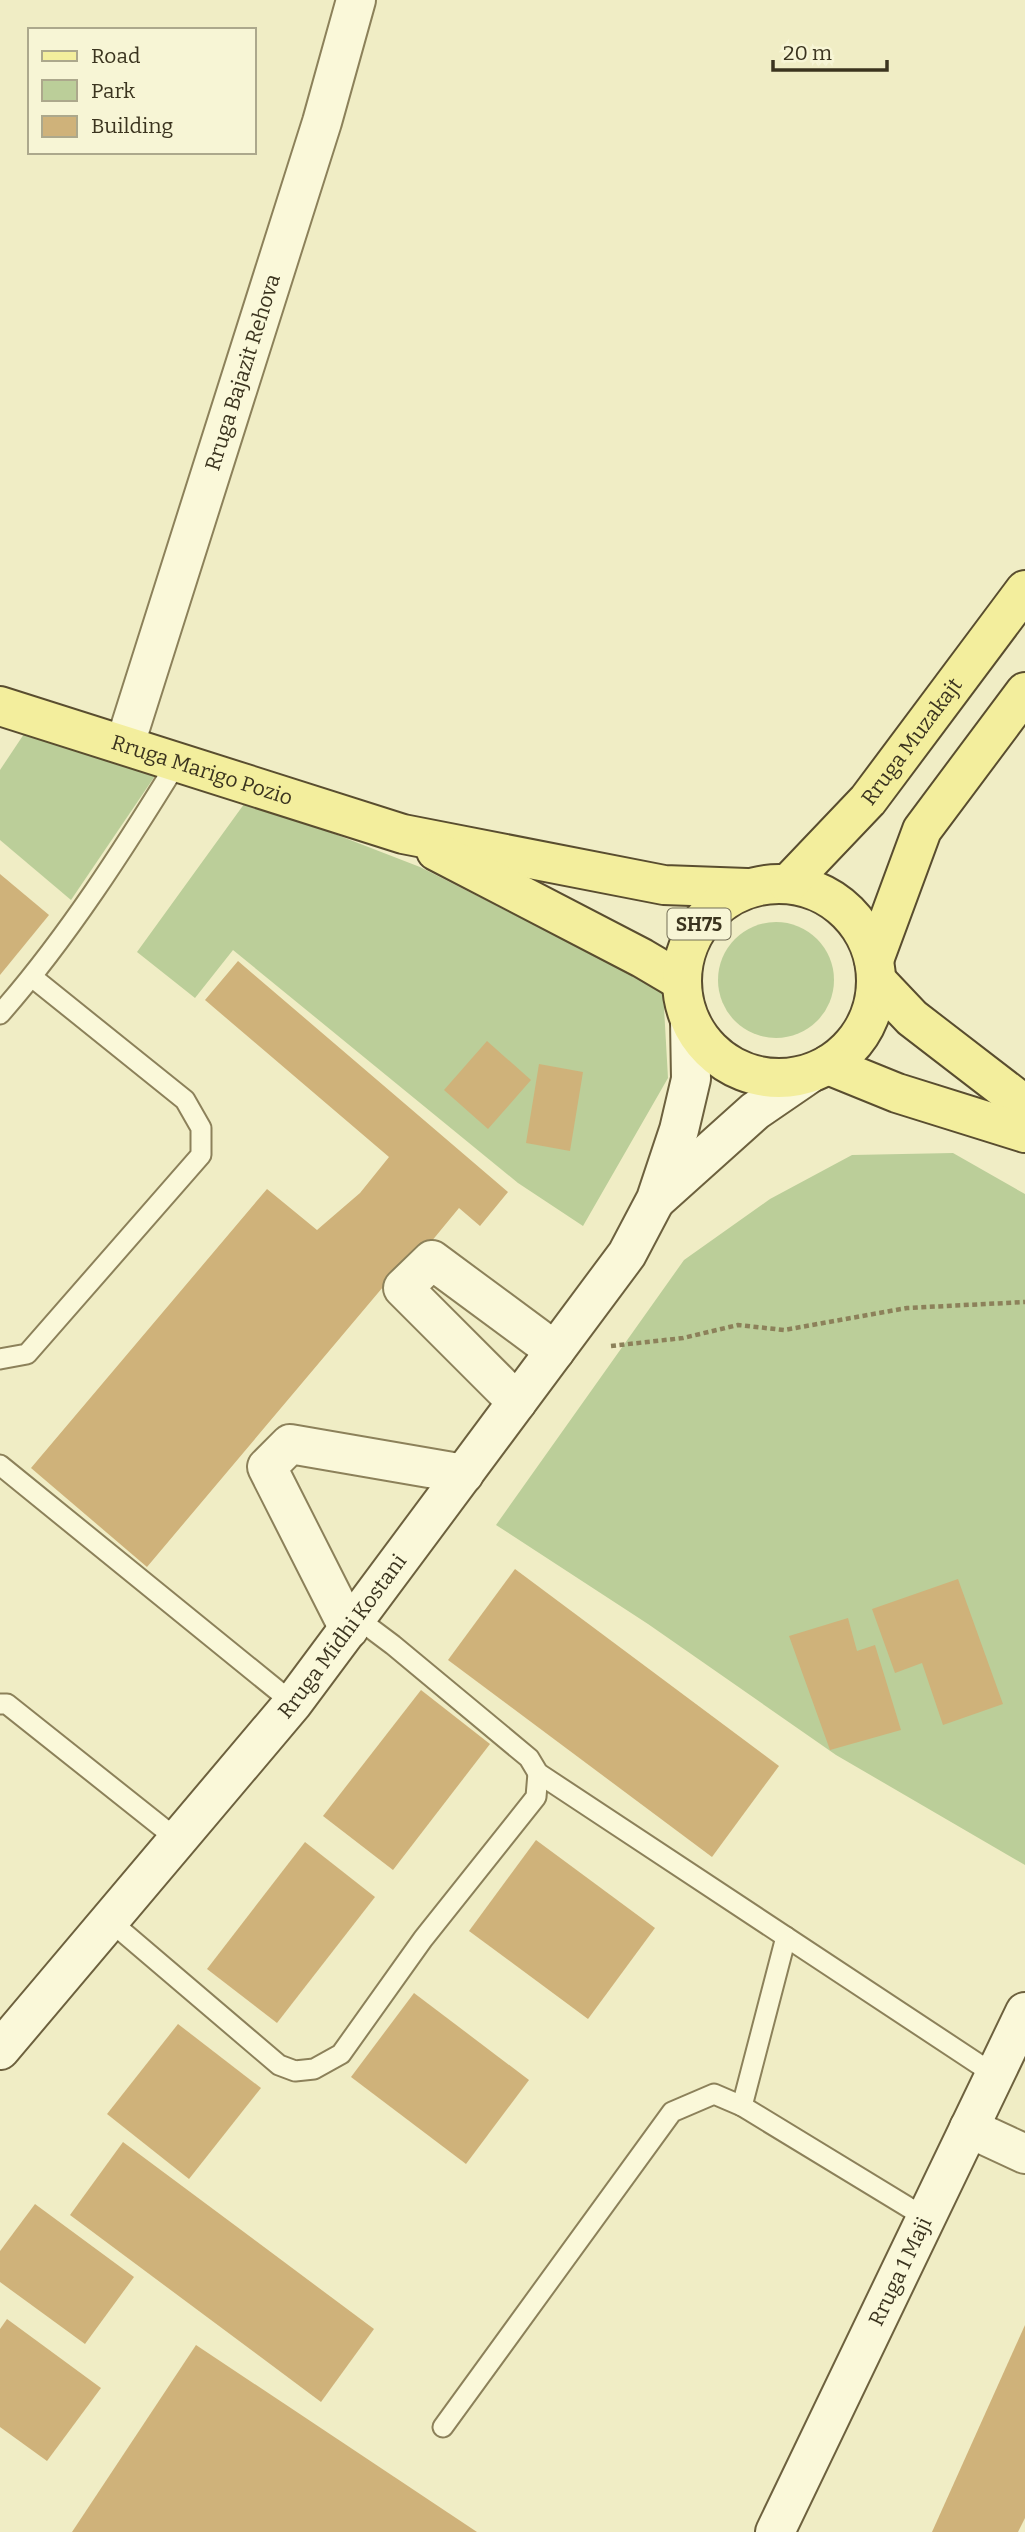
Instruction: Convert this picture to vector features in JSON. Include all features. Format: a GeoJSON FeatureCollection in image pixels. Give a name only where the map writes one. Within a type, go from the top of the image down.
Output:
{"type":"FeatureCollection","features":[{"type":"Feature","properties":{"kind":"main road","name":"Rruga Muzakajt"},"geometry":{"type":"LineString","coordinates":[[788,884],[868,800],[1025,590]]}},
{"type":"Feature","properties":{"kind":"main road"},"geometry":{"type":"LineString","coordinates":[[819,1069],[845,1053],[868,1020],[874,1001],[875,970],[922,830],[1025,692]]}},
{"type":"Feature","properties":{"kind":"main road","name":"Rruga Marigo Pozio"},"geometry":{"type":"LineString","coordinates":[[0,706],[403,834],[664,885],[747,888]]}},
{"type":"Feature","properties":{"kind":"main road","name":"Rruga Marigo Pozio"},"geometry":{"type":"LineString","coordinates":[[403,834],[642,958],[681,981]]}},
{"type":"Feature","properties":{"kind":"main road","name":"SH75"},"geometry":{"type":"LineString","coordinates":[[819,1069],[790,1078],[749,1074],[714,1054],[701,1039],[690,1021],[681,981],[686,951],[699,924],[729,897],[747,888],[788,884],[808,888],[843,908],[857,923],[867,941],[875,970]]}},
{"type":"Feature","properties":{"kind":"main road"},"geometry":{"type":"LineString","coordinates":[[875,970],[912,1018],[1025,1105]]}},
{"type":"Feature","properties":{"kind":"main road"},"geometry":{"type":"LineString","coordinates":[[819,1069],[1025,1133]]}},
{"type":"Feature","properties":{"kind":"street","name":"Rruga Bajazit Rehova"},"geometry":{"type":"LineString","coordinates":[[125,744],[322,122],[356,0]]}},
{"type":"Feature","properties":{"kind":"street","name":"Rruga Midhi Kostani"},"geometry":{"type":"LineString","coordinates":[[0,2050],[293,1703],[627,1254],[656,1199],[679,1130],[691,1079],[690,1021]]}},
{"type":"Feature","properties":{"kind":"street","name":"Rruga Midhi Kostani"},"geometry":{"type":"LineString","coordinates":[[656,1199],[755,1111],[819,1069]]}},
{"type":"Feature","properties":{"kind":"street"},"geometry":{"type":"LineString","coordinates":[[517,1402],[403,1288],[432,1260],[555,1351]]}},
{"type":"Feature","properties":{"kind":"street"},"geometry":{"type":"LineString","coordinates":[[353,1623],[267,1467],[289,1444],[464,1474]]}},
{"type":"Feature","properties":{"kind":"street","name":"Rruga 1 Maji"},"geometry":{"type":"LineString","coordinates":[[775,2532],[1025,2012]]}},
{"type":"Feature","properties":{"kind":"street"},"geometry":{"type":"LineString","coordinates":[[969,2128],[1025,2154]]}},
{"type":"Feature","properties":{"kind":"lane"},"geometry":{"type":"LineString","coordinates":[[0,1014],[32,978],[140,822],[178,761]]}},
{"type":"Feature","properties":{"kind":"lane"},"geometry":{"type":"LineString","coordinates":[[0,1359],[27,1354],[201,1155],[201,1128],[185,1100],[32,978]]}},
{"type":"Feature","properties":{"kind":"lane"},"geometry":{"type":"LineString","coordinates":[[0,1465],[293,1703]]}},
{"type":"Feature","properties":{"kind":"lane"},"geometry":{"type":"LineString","coordinates":[[353,1623],[393,1645],[529,1758],[538,1773],[995,2075]]}},
{"type":"Feature","properties":{"kind":"lane"},"geometry":{"type":"LineString","coordinates":[[0,1704],[7,1704],[178,1840]]}},
{"type":"Feature","properties":{"kind":"lane"},"geometry":{"type":"LineString","coordinates":[[110,1921],[279,2065],[295,2071],[314,2069],[341,2054],[423,1939],[536,1797],[538,1773]]}},
{"type":"Feature","properties":{"kind":"lane"},"geometry":{"type":"LineString","coordinates":[[742,2106],[786,1937]]}},
{"type":"Feature","properties":{"kind":"lane"},"geometry":{"type":"LineString","coordinates":[[443,2427],[672,2112],[714,2094],[742,2106],[926,2218]]}},
{"type":"Feature","properties":{"kind":"path"},"geometry":{"type":"LineString","coordinates":[[611,1346],[683,1338],[738,1325],[784,1330],[907,1308],[1025,1301]]}},
{"type":"Feature","properties":{"kind":"green space"},"geometry":{"type":"Polygon","coordinates":[[[26,731],[159,770],[71,900],[0,840],[0,770],[26,731]]]}},
{"type":"Feature","properties":{"kind":"green space"},"geometry":{"type":"Polygon","coordinates":[[[247,800],[420,867],[663,990],[668,1078],[583,1226],[518,1183],[233,950],[195,998],[137,952],[247,800]]]}},
{"type":"Feature","properties":{"kind":"green space"},"geometry":{"type":"Polygon","coordinates":[[[776,922],[798,927],[817,939],[829,958],[834,980],[829,1002],[817,1021],[798,1033],[776,1038],[754,1033],[735,1021],[723,1002],[718,980],[723,958],[735,939],[754,927],[776,922]]]}},
{"type":"Feature","properties":{"kind":"green space"},"geometry":{"type":"Polygon","coordinates":[[[953,1153],[1025,1194],[1025,1865],[836,1755],[648,1624],[496,1525],[684,1260],[770,1199],[852,1155],[953,1153]]]}},
{"type":"Feature","properties":{"kind":"building"},"geometry":{"type":"Polygon","coordinates":[[[0,874],[49,915],[0,975],[0,874]]]}},
{"type":"Feature","properties":{"kind":"building"},"geometry":{"type":"Polygon","coordinates":[[[238,961],[508,1192],[480,1226],[459,1208],[426,1248],[383,1287],[147,1567],[31,1468],[267,1189],[317,1230],[360,1193],[389,1157],[205,1000],[238,961]]]}},
{"type":"Feature","properties":{"kind":"building"},"geometry":{"type":"Polygon","coordinates":[[[487,1041],[531,1080],[488,1129],[444,1090],[487,1041]]]}},
{"type":"Feature","properties":{"kind":"building"},"geometry":{"type":"Polygon","coordinates":[[[539,1064],[583,1072],[570,1151],[526,1143],[539,1064]]]}},
{"type":"Feature","properties":{"kind":"building"},"geometry":{"type":"Polygon","coordinates":[[[515,1569],[779,1766],[712,1857],[448,1660],[515,1569]]]}},
{"type":"Feature","properties":{"kind":"building"},"geometry":{"type":"Polygon","coordinates":[[[958,1579],[1003,1704],[943,1725],[922,1663],[895,1673],[872,1609],[958,1579]]]}},
{"type":"Feature","properties":{"kind":"building"},"geometry":{"type":"Polygon","coordinates":[[[848,1618],[857,1651],[875,1645],[901,1730],[830,1750],[789,1636],[848,1618]]]}},
{"type":"Feature","properties":{"kind":"building"},"geometry":{"type":"Polygon","coordinates":[[[421,1690],[490,1744],[393,1870],[323,1816],[421,1690]]]}},
{"type":"Feature","properties":{"kind":"building"},"geometry":{"type":"Polygon","coordinates":[[[536,1840],[655,1928],[588,2019],[469,1931],[536,1840]]]}},
{"type":"Feature","properties":{"kind":"building"},"geometry":{"type":"Polygon","coordinates":[[[305,1842],[375,1897],[277,2023],[207,1969],[305,1842]]]}},
{"type":"Feature","properties":{"kind":"building"},"geometry":{"type":"Polygon","coordinates":[[[414,1993],[529,2080],[466,2164],[351,2077],[414,1993]]]}},
{"type":"Feature","properties":{"kind":"building"},"geometry":{"type":"Polygon","coordinates":[[[178,2024],[261,2088],[189,2179],[107,2114],[178,2024]]]}},
{"type":"Feature","properties":{"kind":"building"},"geometry":{"type":"Polygon","coordinates":[[[123,2142],[374,2329],[321,2402],[70,2215],[123,2142]]]}},
{"type":"Feature","properties":{"kind":"building"},"geometry":{"type":"Polygon","coordinates":[[[35,2204],[134,2277],[85,2344],[0,2282],[0,2251],[35,2204]]]}},
{"type":"Feature","properties":{"kind":"building"},"geometry":{"type":"Polygon","coordinates":[[[7,2319],[101,2388],[47,2461],[0,2427],[0,2329],[7,2319]]]}},
{"type":"Feature","properties":{"kind":"building"},"geometry":{"type":"Polygon","coordinates":[[[1025,2325],[1025,2518],[1018,2532],[932,2532],[1025,2325]]]}},
{"type":"Feature","properties":{"kind":"building"},"geometry":{"type":"Polygon","coordinates":[[[196,2345],[477,2532],[72,2532],[196,2345]]]}}]}
